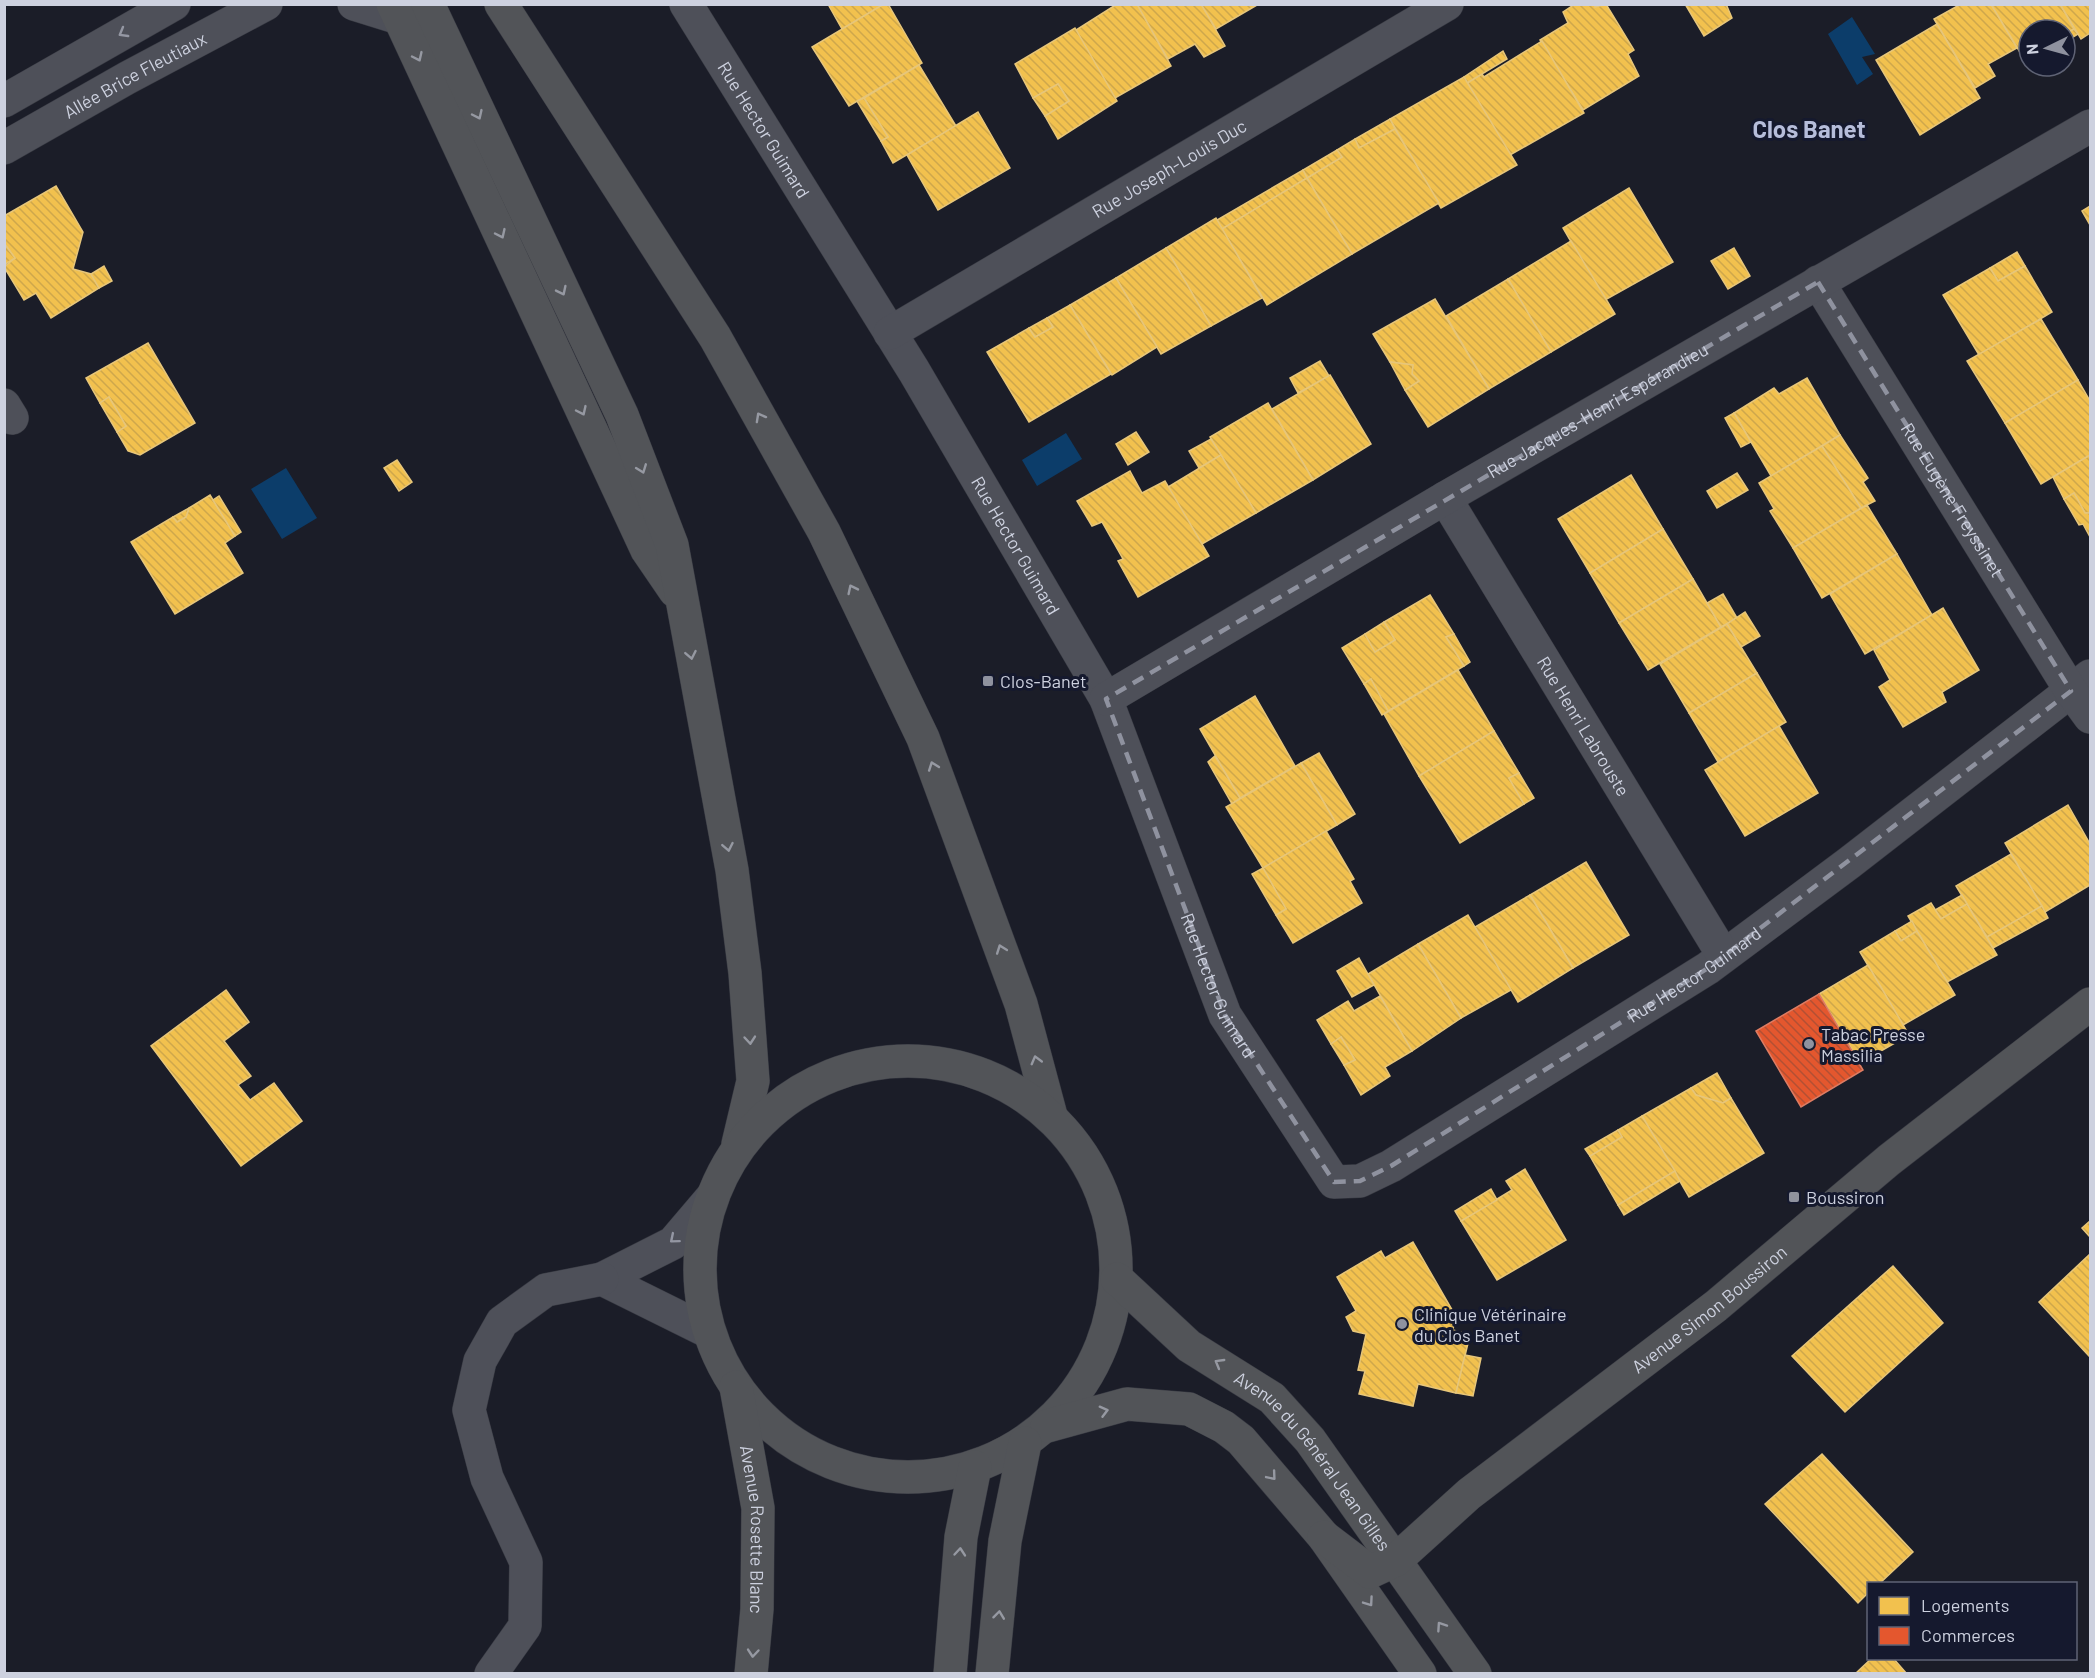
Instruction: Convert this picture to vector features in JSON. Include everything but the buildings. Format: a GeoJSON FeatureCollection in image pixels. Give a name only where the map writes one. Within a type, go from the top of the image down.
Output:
{"type":"FeatureCollection","features":[{"type":"Feature","properties":{"kind":"main road"},"geometry":{"type":"LineString","coordinates":[[501,4],[715,337],[824,532],[923,738],[1021,1004],[1051,1116]]}},
{"type":"Feature","properties":{"kind":"main road"},"geometry":{"type":"LineString","coordinates":[[406,9],[622,415],[672,545],[679,598],[732,870],[745,973],[753,1081],[737,1149],[713,1196],[701,1241],[701,1287],[709,1332],[736,1387],[772,1427],[817,1457],[868,1475],[922,1478],[975,1467],[1036,1434],[1127,1404],[1189,1409],[1224,1427],[1241,1440],[1324,1537],[1420,1674]]}},
{"type":"Feature","properties":{"kind":"main road","name":"Avenue Simon Boussiron"},"geometry":{"type":"LineString","coordinates":[[1324,1537],[1371,1572],[1396,1560],[1468,1494],[1716,1305],[1889,1160],[2091,1004]]}},
{"type":"Feature","properties":{"kind":"main road"},"geometry":{"type":"LineString","coordinates":[[737,1149],[772,1110],[814,1082],[861,1065],[913,1059],[963,1067],[1010,1086],[1051,1116],[1080,1151],[1102,1191],[1114,1234],[1117,1279],[1107,1334],[1083,1384],[1036,1434],[1005,1540],[992,1674]]}},
{"type":"Feature","properties":{"kind":"main road","name":"Avenue du Général Jean Gilles"},"geometry":{"type":"LineString","coordinates":[[1117,1279],[1189,1346],[1272,1398],[1310,1440],[1475,1674]]}},
{"type":"Feature","properties":{"kind":"main road","name":"Avenue Rosette Blanc"},"geometry":{"type":"LineString","coordinates":[[736,1387],[758,1508],[757,1609],[751,1674]]}},
{"type":"Feature","properties":{"kind":"main road"},"geometry":{"type":"LineString","coordinates":[[950,1674],[961,1537],[975,1467]]}},
{"type":"Feature","properties":{"kind":"street"},"geometry":{"type":"LineString","coordinates":[[4,102],[174,4]]}},
{"type":"Feature","properties":{"kind":"street","name":"Allée Brice Fleutiaux"},"geometry":{"type":"LineString","coordinates":[[4,148],[127,78],[266,4]]}},
{"type":"Feature","properties":{"kind":"street"},"geometry":{"type":"LineString","coordinates":[[354,4],[406,9]]}},
{"type":"Feature","properties":{"kind":"street","name":"Rue Hector Guimard"},"geometry":{"type":"LineString","coordinates":[[686,4],[890,333],[1106,699],[1225,1015],[1334,1182],[1360,1181],[1390,1166],[1708,968],[1849,863],[2081,683]]}},
{"type":"Feature","properties":{"kind":"street","name":"Rue Joseph-Louis Duc"},"geometry":{"type":"LineString","coordinates":[[890,333],[1447,4]]}},
{"type":"Feature","properties":{"kind":"street","name":"Rue Jacques-Henri Espérandieu"},"geometry":{"type":"LineString","coordinates":[[1106,699],[1445,498],[2091,126]]}},
{"type":"Feature","properties":{"kind":"street","name":"Rue Eugène Freyssinet"},"geometry":{"type":"LineString","coordinates":[[1818,282],[2081,683],[2091,717]]}},
{"type":"Feature","properties":{"kind":"street","name":"Rue Henri Labrouste"},"geometry":{"type":"LineString","coordinates":[[1445,498],[1723,955]]}},
{"type":"Feature","properties":{"kind":"street"},"geometry":{"type":"LineString","coordinates":[[491,1674],[525,1626],[526,1562],[487,1478],[469,1410],[480,1362],[502,1322],[546,1290],[602,1279],[673,1243],[713,1196]]}},
{"type":"Feature","properties":{"kind":"street"},"geometry":{"type":"LineString","coordinates":[[602,1279],[709,1332]]}},
{"type":"Feature","properties":{"kind":"highlighted area"},"geometry":{"type":"Polygon","coordinates":[[[1818,282],[2071,691],[1708,968],[1391,1166],[1360,1181],[1334,1182],[1225,1015],[1106,699],[1818,282]]]}},
{"type":"Feature","properties":{"kind":"water"},"geometry":{"type":"Polygon","coordinates":[[[1852,17],[1875,54],[1862,57],[1873,74],[1857,85],[1828,34],[1852,17]]]}},
{"type":"Feature","properties":{"kind":"water"},"geometry":{"type":"Polygon","coordinates":[[[1066,433],[1082,459],[1037,486],[1022,460],[1066,433]]]}},
{"type":"Feature","properties":{"kind":"water"},"geometry":{"type":"Polygon","coordinates":[[[286,468],[317,518],[282,539],[251,489],[286,468]]]}},
{"type":"Feature","properties":{"kind":"place","name":"Clos-Banet"},"geometry":{"type":"Point","coordinates":[988,681]}},
{"type":"Feature","properties":{"kind":"place","name":"Tabac Presse Massilia"},"geometry":{"type":"Point","coordinates":[1809,1044]}},
{"type":"Feature","properties":{"kind":"place","name":"Boussiron"},"geometry":{"type":"Point","coordinates":[1794,1197]}},
{"type":"Feature","properties":{"kind":"place","name":"Clinique Vétérinaire du Clos Banet"},"geometry":{"type":"Point","coordinates":[1402,1324]}},
{"type":"Feature","properties":{"kind":"district","name":"Clos Banet"},"geometry":{"type":"Point","coordinates":[1809,128]}}]}
